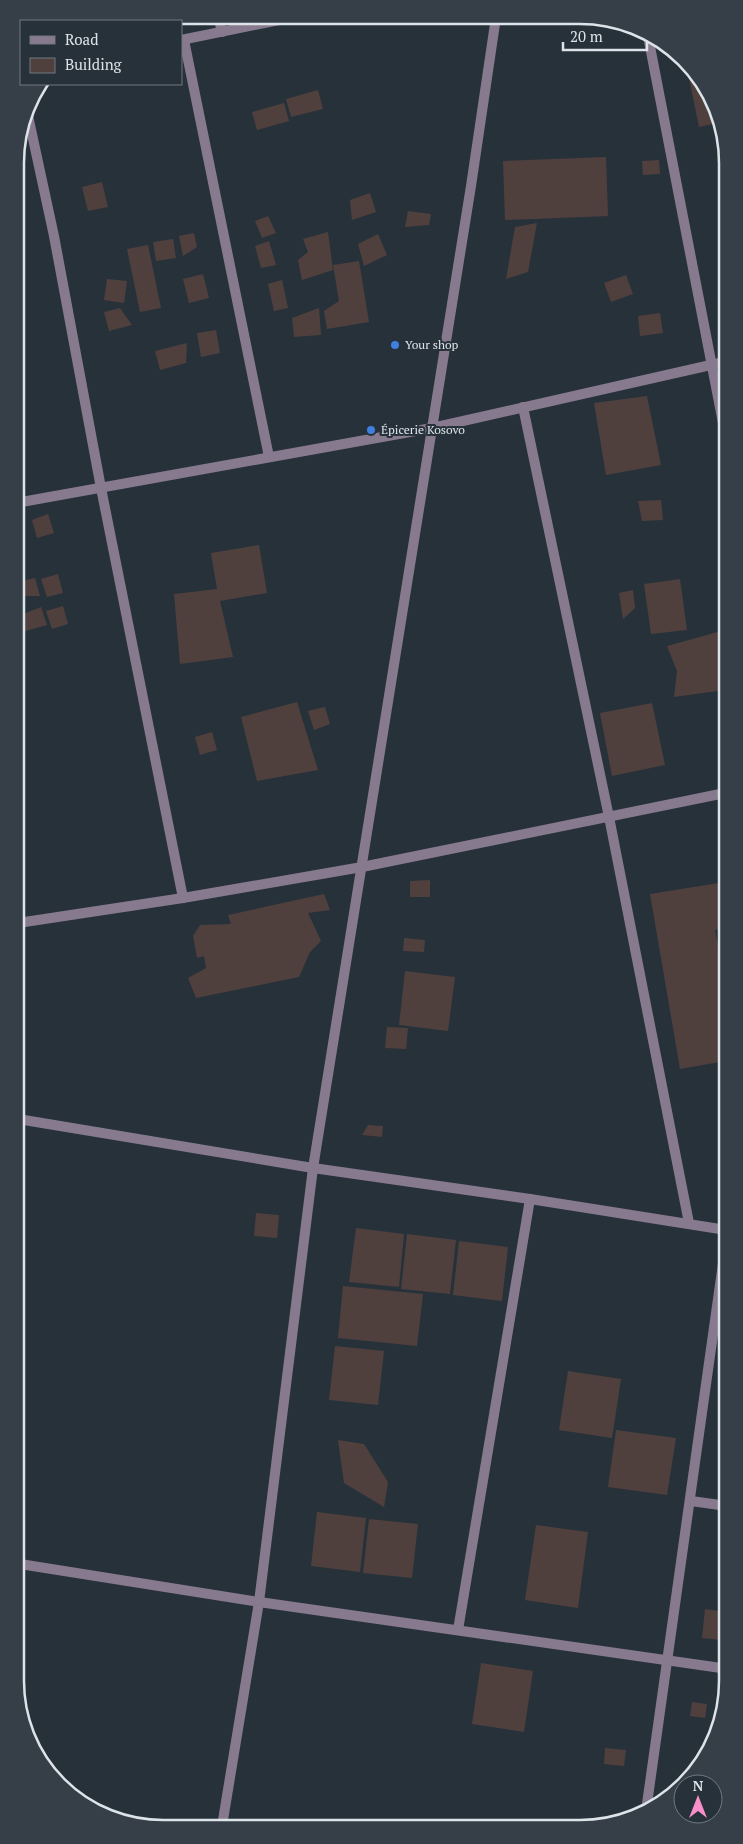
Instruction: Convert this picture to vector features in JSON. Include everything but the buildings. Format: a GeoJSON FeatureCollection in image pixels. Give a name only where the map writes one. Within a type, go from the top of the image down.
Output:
{"type":"FeatureCollection","features":[{"type":"Feature","properties":{"kind":"street"},"geometry":{"type":"LineString","coordinates":[[220,24],[222,32]]}},
{"type":"Feature","properties":{"kind":"street"},"geometry":{"type":"LineString","coordinates":[[260,24],[182,40],[269,457]]}},
{"type":"Feature","properties":{"kind":"street"},"geometry":{"type":"LineString","coordinates":[[223,1820],[259,1602],[313,1168],[495,24]]}},
{"type":"Feature","properties":{"kind":"street"},"geometry":{"type":"LineString","coordinates":[[649,42],[719,401]]}},
{"type":"Feature","properties":{"kind":"street"},"geometry":{"type":"LineString","coordinates":[[30,123],[54,236],[101,488],[183,898]]}},
{"type":"Feature","properties":{"kind":"street"},"geometry":{"type":"LineString","coordinates":[[24,502],[432,428],[719,363]]}},
{"type":"Feature","properties":{"kind":"street"},"geometry":{"type":"LineString","coordinates":[[523,407],[609,817],[689,1223]]}},
{"type":"Feature","properties":{"kind":"street"},"geometry":{"type":"LineString","coordinates":[[24,922],[183,898],[362,866],[719,793]]}},
{"type":"Feature","properties":{"kind":"street"},"geometry":{"type":"LineString","coordinates":[[24,1120],[313,1168],[719,1229]]}},
{"type":"Feature","properties":{"kind":"street"},"geometry":{"type":"LineString","coordinates":[[458,1630],[530,1199]]}},
{"type":"Feature","properties":{"kind":"street"},"geometry":{"type":"LineString","coordinates":[[647,1803],[719,1294]]}},
{"type":"Feature","properties":{"kind":"street"},"geometry":{"type":"LineString","coordinates":[[691,1501],[719,1505]]}},
{"type":"Feature","properties":{"kind":"street"},"geometry":{"type":"LineString","coordinates":[[24,1565],[259,1602],[719,1667]]}},
{"type":"Feature","properties":{"kind":"place","name":"Your shop"},"geometry":{"type":"Point","coordinates":[395,345]}},
{"type":"Feature","properties":{"kind":"place","name":"Épicerie Kosovo"},"geometry":{"type":"Point","coordinates":[371,430]}}]}
